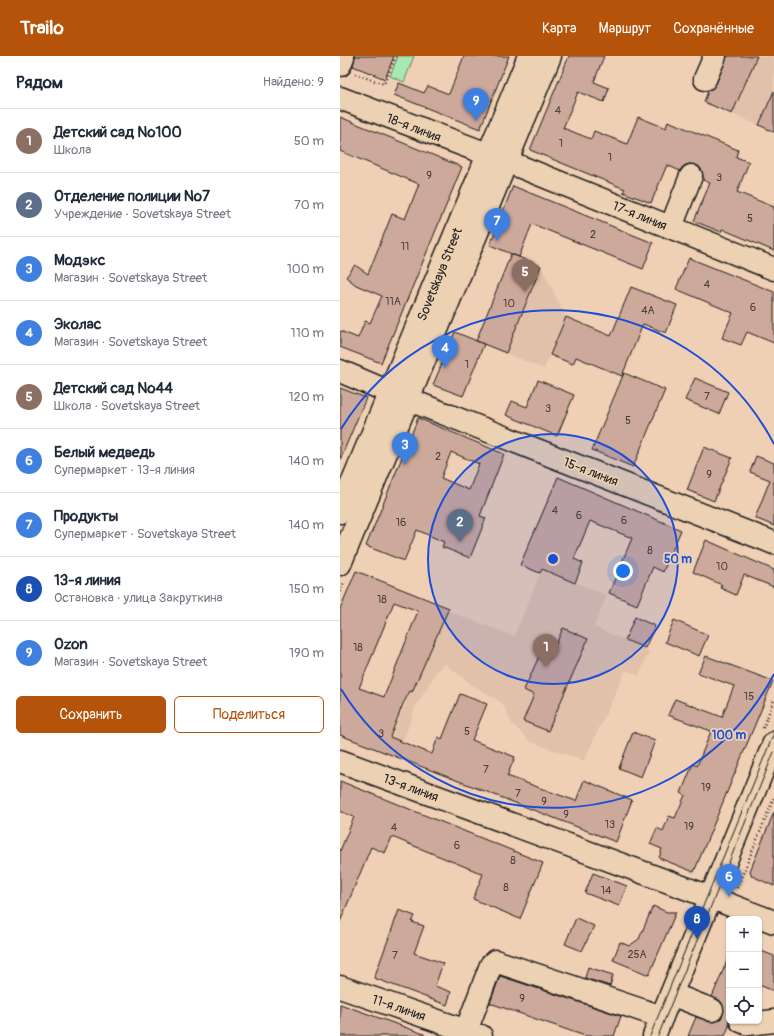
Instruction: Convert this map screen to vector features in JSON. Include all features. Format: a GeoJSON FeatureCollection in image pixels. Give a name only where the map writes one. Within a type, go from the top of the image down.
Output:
{"type":"FeatureCollection","features":[{"type":"Feature","properties":{"kind":"street","name":"Sovetskaya Street"},"geometry":{"type":"LineString","coordinates":[[497,158],[528,56]]}},
{"type":"Feature","properties":{"kind":"street","name":"Sovetskaya Street"},"geometry":{"type":"LineString","coordinates":[[340,564],[399,396],[497,158],[550,56]]}},
{"type":"Feature","properties":{"kind":"street"},"geometry":{"type":"LineString","coordinates":[[705,79],[715,56]]}},
{"type":"Feature","properties":{"kind":"street","name":"18-я линия"},"geometry":{"type":"LineString","coordinates":[[340,98],[497,158]]}},
{"type":"Feature","properties":{"kind":"street","name":"17-я линия"},"geometry":{"type":"LineString","coordinates":[[497,158],[774,269]]}},
{"type":"Feature","properties":{"kind":"street"},"geometry":{"type":"LineString","coordinates":[[671,227],[692,176]]}},
{"type":"Feature","properties":{"kind":"street","name":"15-я линия"},"geometry":{"type":"LineString","coordinates":[[340,371],[399,396],[774,543]]}},
{"type":"Feature","properties":{"kind":"street","name":"Sovetskaya Street"},"geometry":{"type":"LineString","coordinates":[[340,512],[399,396]]}},
{"type":"Feature","properties":{"kind":"street"},"geometry":{"type":"LineString","coordinates":[[474,1033],[491,965],[495,961],[658,1026],[774,743]]}},
{"type":"Feature","properties":{"kind":"street","name":"13-я линия"},"geometry":{"type":"LineString","coordinates":[[340,761],[711,897],[774,922]]}},
{"type":"Feature","properties":{"kind":"street","name":"11-я линия"},"geometry":{"type":"LineString","coordinates":[[340,987],[474,1033]]}},
{"type":"Feature","properties":{"kind":"street"},"geometry":{"type":"LineString","coordinates":[[671,994],[726,1015]]}},
{"type":"Feature","properties":{"kind":"street"},"geometry":{"type":"LineString","coordinates":[[762,1023],[774,1022]]}},
{"type":"Feature","properties":{"kind":"path"},"geometry":{"type":"LineString","coordinates":[[346,65],[384,84],[396,56]]}},
{"type":"Feature","properties":{"kind":"shaded area"},"geometry":{"type":"Polygon","coordinates":[[[723,56],[774,56],[774,132],[732,114],[750,73],[721,60],[723,56]]]}},
{"type":"Feature","properties":{"kind":"shaded area"},"geometry":{"type":"Polygon","coordinates":[[[511,254],[541,266],[566,317],[544,369],[476,341],[511,254]]]}},
{"type":"Feature","properties":{"kind":"shaded area"},"geometry":{"type":"Polygon","coordinates":[[[542,569],[607,595],[594,627],[649,651],[639,676],[626,670],[584,761],[531,742],[512,724],[502,703],[471,684],[445,664],[437,671],[416,706],[397,758],[385,753],[410,691],[412,692],[448,611],[514,636],[542,569]]]}},
{"type":"Feature","properties":{"kind":"green space"},"geometry":{"type":"Polygon","coordinates":[[[398,56],[414,56],[404,82],[390,76],[398,56]]]}},
{"type":"Feature","properties":{"kind":"building"},"geometry":{"type":"Polygon","coordinates":[[[355,56],[394,56],[385,79],[353,66],[355,56]]]}},
{"type":"Feature","properties":{"kind":"building"},"geometry":{"type":"Polygon","coordinates":[[[464,56],[509,56],[480,129],[394,95],[399,83],[424,93],[428,86],[449,94],[464,56]]]}},
{"type":"Feature","properties":{"kind":"building"},"geometry":{"type":"Polygon","coordinates":[[[569,56],[604,56],[594,82],[609,88],[604,102],[578,92],[563,128],[591,139],[594,131],[627,144],[638,117],[666,128],[668,121],[738,150],[736,157],[749,162],[737,192],[774,207],[774,251],[722,229],[721,232],[694,221],[710,183],[703,180],[701,169],[696,165],[689,164],[684,166],[680,171],[667,165],[651,203],[623,192],[625,189],[530,150],[569,56]]]}},
{"type":"Feature","properties":{"kind":"building"},"geometry":{"type":"Polygon","coordinates":[[[727,56],[757,56],[732,114],[704,102],[708,91],[716,84],[727,56]]]}},
{"type":"Feature","properties":{"kind":"building"},"geometry":{"type":"Polygon","coordinates":[[[774,91],[774,132],[759,125],[774,91]]]}},
{"type":"Feature","properties":{"kind":"building"},"geometry":{"type":"Polygon","coordinates":[[[340,117],[462,167],[381,363],[340,347],[340,331],[358,338],[365,321],[370,323],[382,296],[356,285],[346,277],[355,265],[368,274],[392,214],[405,219],[419,184],[340,151],[340,117]]]}},
{"type":"Feature","properties":{"kind":"building"},"geometry":{"type":"Polygon","coordinates":[[[513,186],[653,243],[643,269],[532,224],[519,257],[490,245],[513,186]]]}},
{"type":"Feature","properties":{"kind":"building"},"geometry":{"type":"Polygon","coordinates":[[[511,254],[541,266],[506,353],[476,341],[511,254]]]}},
{"type":"Feature","properties":{"kind":"building"},"geometry":{"type":"Polygon","coordinates":[[[689,258],[774,292],[774,343],[747,332],[741,345],[722,338],[733,313],[676,289],[689,258]]]}},
{"type":"Feature","properties":{"kind":"building"},"geometry":{"type":"Polygon","coordinates":[[[631,287],[677,305],[666,333],[643,324],[622,376],[576,357],[573,364],[550,355],[566,317],[611,336],[631,287]]]}},
{"type":"Feature","properties":{"kind":"building"},"geometry":{"type":"Polygon","coordinates":[[[455,332],[484,344],[463,396],[433,385],[455,332]]]}},
{"type":"Feature","properties":{"kind":"building"},"geometry":{"type":"Polygon","coordinates":[[[624,373],[665,390],[633,467],[592,450],[624,373]]]}},
{"type":"Feature","properties":{"kind":"building"},"geometry":{"type":"Polygon","coordinates":[[[695,378],[728,392],[719,414],[685,400],[695,378]]]}},
{"type":"Feature","properties":{"kind":"building"},"geometry":{"type":"Polygon","coordinates":[[[538,380],[574,395],[557,436],[506,415],[512,401],[527,407],[538,380]]]}},
{"type":"Feature","properties":{"kind":"building"},"geometry":{"type":"Polygon","coordinates":[[[340,388],[366,398],[340,460],[340,388]]]}},
{"type":"Feature","properties":{"kind":"building"},"geometry":{"type":"Polygon","coordinates":[[[418,418],[504,454],[480,516],[486,518],[470,558],[442,547],[444,542],[417,530],[404,561],[366,546],[418,418]],[[451,452],[441,478],[469,490],[479,464],[451,452]]]}},
{"type":"Feature","properties":{"kind":"building"},"geometry":{"type":"Polygon","coordinates":[[[704,447],[732,458],[714,501],[687,490],[704,447]]]}},
{"type":"Feature","properties":{"kind":"building"},"geometry":{"type":"Polygon","coordinates":[[[756,456],[774,463],[774,526],[755,518],[770,480],[750,472],[756,456]]]}},
{"type":"Feature","properties":{"kind":"building"},"geometry":{"type":"Polygon","coordinates":[[[558,477],[681,530],[663,572],[653,567],[637,605],[609,593],[632,538],[590,521],[574,559],[583,563],[575,583],[542,569],[540,573],[520,565],[558,477]]]}},
{"type":"Feature","properties":{"kind":"building"},"geometry":{"type":"Polygon","coordinates":[[[706,540],[774,570],[774,587],[744,575],[736,595],[720,588],[722,585],[693,572],[706,540]]]}},
{"type":"Feature","properties":{"kind":"building"},"geometry":{"type":"Polygon","coordinates":[[[356,571],[449,608],[412,692],[410,691],[403,704],[390,737],[432,754],[438,737],[442,739],[460,694],[487,704],[472,740],[515,757],[507,776],[576,801],[584,780],[632,800],[616,842],[340,735],[340,609],[356,571]],[[394,602],[359,688],[384,697],[418,611],[394,602]]]}},
{"type":"Feature","properties":{"kind":"building"},"geometry":{"type":"Polygon","coordinates":[[[635,617],[655,626],[645,648],[625,640],[635,617]]]}},
{"type":"Feature","properties":{"kind":"building"},"geometry":{"type":"Polygon","coordinates":[[[674,620],[708,635],[699,656],[665,642],[674,620]]]}},
{"type":"Feature","properties":{"kind":"building"},"geometry":{"type":"Polygon","coordinates":[[[563,628],[588,639],[548,731],[523,721],[534,695],[524,690],[540,654],[550,658],[563,628]]]}},
{"type":"Feature","properties":{"kind":"building"},"geometry":{"type":"Polygon","coordinates":[[[706,656],[773,681],[694,872],[659,858],[662,849],[650,844],[657,828],[663,831],[669,816],[675,818],[685,795],[681,793],[693,764],[697,766],[711,731],[668,715],[675,699],[722,717],[734,686],[698,673],[706,656]]]}},
{"type":"Feature","properties":{"kind":"building"},"geometry":{"type":"Polygon","coordinates":[[[633,732],[655,741],[641,777],[619,768],[633,732]]]}},
{"type":"Feature","properties":{"kind":"building"},"geometry":{"type":"Polygon","coordinates":[[[340,781],[543,863],[520,919],[473,899],[483,874],[392,837],[385,853],[371,847],[340,922],[340,851],[354,817],[340,811],[340,781]]]}},
{"type":"Feature","properties":{"kind":"building"},"geometry":{"type":"Polygon","coordinates":[[[774,812],[774,886],[752,876],[750,871],[774,812]]]}},
{"type":"Feature","properties":{"kind":"building"},"geometry":{"type":"Polygon","coordinates":[[[593,873],[627,886],[619,906],[585,893],[593,873]]]}},
{"type":"Feature","properties":{"kind":"building"},"geometry":{"type":"Polygon","coordinates":[[[653,906],[667,912],[676,912],[649,975],[613,960],[620,942],[629,946],[639,939],[653,906]]]}},
{"type":"Feature","properties":{"kind":"building"},"geometry":{"type":"Polygon","coordinates":[[[399,910],[415,916],[412,922],[424,926],[414,953],[443,963],[435,986],[451,992],[447,1005],[374,978],[399,910]]]}},
{"type":"Feature","properties":{"kind":"building"},"geometry":{"type":"Polygon","coordinates":[[[576,918],[594,926],[582,951],[565,944],[576,918]]]}},
{"type":"Feature","properties":{"kind":"building"},"geometry":{"type":"Polygon","coordinates":[[[762,951],[774,956],[774,991],[762,986],[762,951]]]}},
{"type":"Feature","properties":{"kind":"building"},"geometry":{"type":"Polygon","coordinates":[[[726,963],[726,1024],[729,1024],[729,1026],[725,1036],[688,1036],[696,1017],[714,1022],[719,1020],[723,1015],[724,1008],[722,1003],[712,997],[726,963]]]}},
{"type":"Feature","properties":{"kind":"building"},"geometry":{"type":"Polygon","coordinates":[[[588,967],[613,975],[610,986],[585,978],[588,967]]]}},
{"type":"Feature","properties":{"kind":"building"},"geometry":{"type":"Polygon","coordinates":[[[500,976],[621,1016],[614,1036],[585,1036],[490,1003],[500,976]]]}},
{"type":"Feature","properties":{"kind":"building"},"geometry":{"type":"Polygon","coordinates":[[[340,1004],[424,1034],[424,1036],[340,1036],[340,1004]]]}},
{"type":"Feature","properties":{"kind":"tunnel"},"geometry":{"type":"LineString","coordinates":[[712,1010],[726,1015]]}},
{"type":"Feature","properties":{"kind":"tram line"},"geometry":{"type":"LineString","coordinates":[[650,1036],[774,733]]}},
{"type":"Feature","properties":{"kind":"tram line"},"geometry":{"type":"LineString","coordinates":[[658,1036],[774,752]]}},
{"type":"Feature","properties":{"kind":"place","name":"Ozon"},"geometry":{"type":"Point","coordinates":[476,121]}},
{"type":"Feature","properties":{"kind":"place","name":"Продукты"},"geometry":{"type":"Point","coordinates":[497,241]}},
{"type":"Feature","properties":{"kind":"place","name":"Детский сад №44"},"geometry":{"type":"Point","coordinates":[525,292]}},
{"type":"Feature","properties":{"kind":"place","name":"Эколас"},"geometry":{"type":"Point","coordinates":[445,368]}},
{"type":"Feature","properties":{"kind":"place","name":"Модэкс"},"geometry":{"type":"Point","coordinates":[405,465]}},
{"type":"Feature","properties":{"kind":"place","name":"Отделение полиции №7"},"geometry":{"type":"Point","coordinates":[460,542]}},
{"type":"Feature","properties":{"kind":"place","name":"Детский сад №100"},"geometry":{"type":"Point","coordinates":[546,667]}},
{"type":"Feature","properties":{"kind":"place","name":"Белый медведь"},"geometry":{"type":"Point","coordinates":[729,897]}},
{"type":"Feature","properties":{"kind":"place","name":"13-я линия"},"geometry":{"type":"Point","coordinates":[697,939]}}]}
